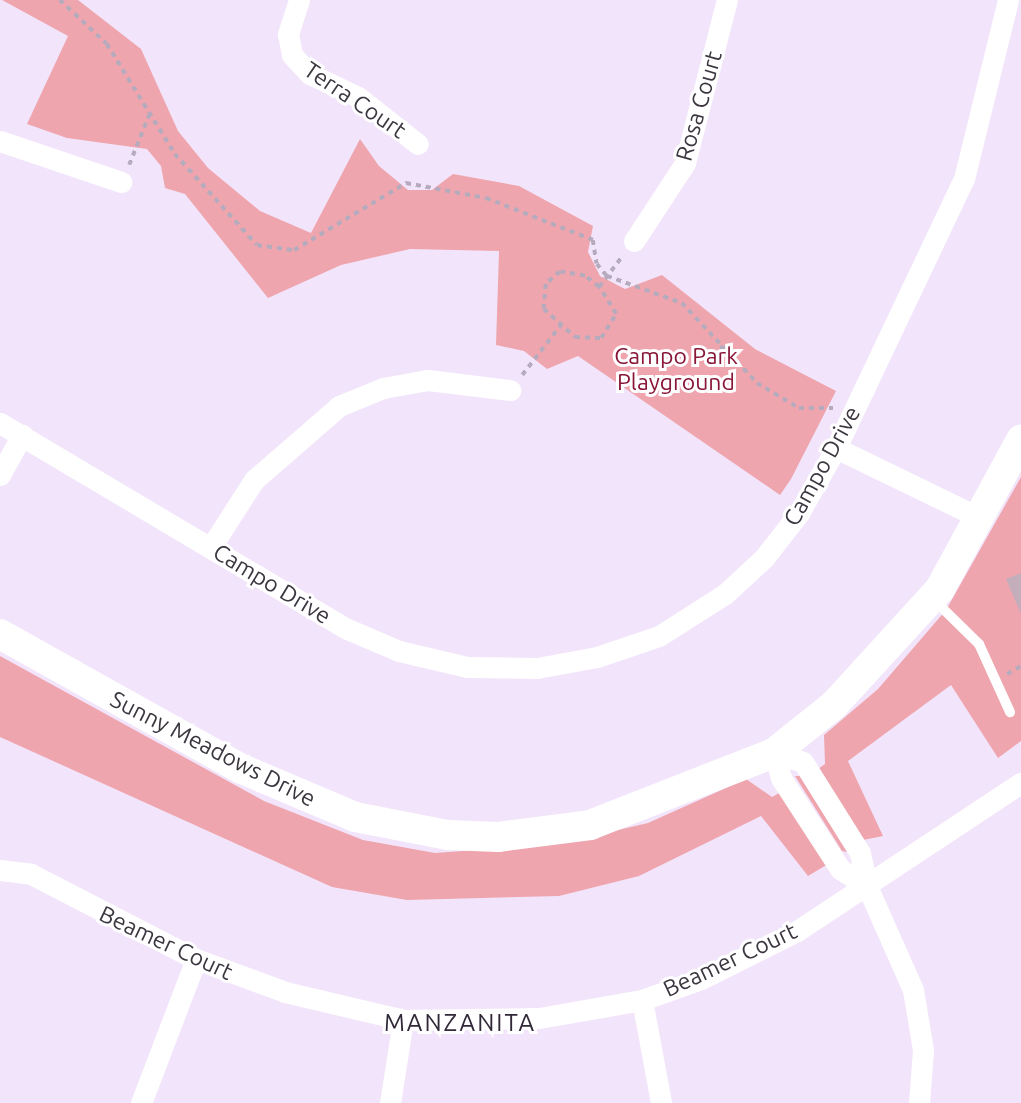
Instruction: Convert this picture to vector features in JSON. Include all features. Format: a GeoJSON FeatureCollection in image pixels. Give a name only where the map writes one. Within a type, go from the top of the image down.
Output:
{"type":"FeatureCollection","features":[{"type":"Feature","properties":{"kind":"street","name":"Terra Court"},"geometry":{"type":"LineString","coordinates":[[299,0],[288,34],[292,55],[310,74],[358,97],[418,144]]}},
{"type":"Feature","properties":{"kind":"street","name":"Rosa Court"},"geometry":{"type":"LineString","coordinates":[[634,241],[685,163],[727,0]]}},
{"type":"Feature","properties":{"kind":"street","name":"Campo Drive"},"geometry":{"type":"LineString","coordinates":[[0,423],[345,628],[399,651],[467,667],[537,668],[597,657],[659,636],[725,594],[799,513],[836,448],[964,178],[1008,0]]}},
{"type":"Feature","properties":{"kind":"street"},"geometry":{"type":"LineString","coordinates":[[0,141],[121,182]]}},
{"type":"Feature","properties":{"kind":"street"},"geometry":{"type":"LineString","coordinates":[[211,547],[254,480],[339,406],[383,388],[428,380],[510,390]]}},
{"type":"Feature","properties":{"kind":"street"},"geometry":{"type":"LineString","coordinates":[[0,475],[22,435]]}},
{"type":"Feature","properties":{"kind":"street","name":"Sunny Meadows Drive"},"geometry":{"type":"LineString","coordinates":[[0,634],[302,799],[355,817],[448,835],[498,837],[590,825],[774,754],[889,652],[933,599],[1021,440]]}},
{"type":"Feature","properties":{"kind":"street"},"geometry":{"type":"LineString","coordinates":[[836,448],[980,518]]}},
{"type":"Feature","properties":{"kind":"street"},"geometry":{"type":"LineString","coordinates":[[774,754],[803,762],[860,853],[867,886],[913,990],[923,1050],[919,1103]]}},
{"type":"Feature","properties":{"kind":"street","name":"Beamer Court"},"geometry":{"type":"LineString","coordinates":[[5,869],[196,959],[285,992],[404,1020],[539,1018],[642,1000],[701,979],[797,931],[1021,783]]}},
{"type":"Feature","properties":{"kind":"street"},"geometry":{"type":"LineString","coordinates":[[141,1103],[196,959]]}},
{"type":"Feature","properties":{"kind":"street"},"geometry":{"type":"LineString","coordinates":[[642,1000],[660,1103]]}},
{"type":"Feature","properties":{"kind":"street"},"geometry":{"type":"LineString","coordinates":[[390,1103],[404,1020]]}},
{"type":"Feature","properties":{"kind":"lane"},"geometry":{"type":"LineString","coordinates":[[933,599],[978,644],[1010,712]]}},
{"type":"Feature","properties":{"kind":"path"},"geometry":{"type":"LineString","coordinates":[[60,0],[107,44],[149,116],[208,194],[266,250],[294,250],[406,183],[430,185],[526,209],[593,240],[597,264],[607,276],[681,303],[779,397],[851,416]]}},
{"type":"Feature","properties":{"kind":"path"},"geometry":{"type":"LineString","coordinates":[[121,182],[149,116]]}},
{"type":"Feature","properties":{"kind":"path"},"geometry":{"type":"LineString","coordinates":[[599,288],[634,241]]}},
{"type":"Feature","properties":{"kind":"path"},"geometry":{"type":"LineString","coordinates":[[576,273],[599,288],[614,305],[610,331],[591,341],[560,326],[542,302],[551,276],[576,273]]}},
{"type":"Feature","properties":{"kind":"path"},"geometry":{"type":"LineString","coordinates":[[510,390],[560,326]]}},
{"type":"Feature","properties":{"kind":"path"},"geometry":{"type":"LineString","coordinates":[[708,365],[723,346]]}},
{"type":"Feature","properties":{"kind":"green space","name":"Campo Park Playground"},"geometry":{"type":"Polygon","coordinates":[[[2,0],[78,0],[141,49],[178,131],[208,168],[260,211],[311,233],[360,139],[379,166],[408,190],[432,190],[453,174],[519,186],[593,226],[588,252],[600,276],[625,289],[662,275],[755,349],[836,391],[791,479],[780,495],[578,356],[547,369],[524,351],[496,345],[499,251],[410,249],[341,265],[268,298],[185,194],[165,188],[161,166],[147,149],[67,138],[27,124],[68,36],[2,0]]]}},
{"type":"Feature","properties":{"kind":"green space"},"geometry":{"type":"Polygon","coordinates":[[[1021,477],[1021,741],[998,758],[951,685],[848,761],[883,836],[863,840],[818,769],[825,764],[824,735],[878,689],[946,610],[1021,477]]]}},
{"type":"Feature","properties":{"kind":"green space"},"geometry":{"type":"Polygon","coordinates":[[[0,656],[264,801],[363,840],[435,853],[558,844],[648,823],[746,779],[772,797],[781,792],[828,864],[808,876],[761,816],[639,876],[559,896],[407,900],[332,887],[0,737],[0,656]]]}},
{"type":"Feature","properties":{"kind":"green space"},"geometry":{"type":"Polygon","coordinates":[[[795,776],[800,776],[847,852],[842,851],[795,776]]]}},
{"type":"Feature","properties":{"kind":"building"},"geometry":{"type":"Polygon","coordinates":[[[1021,573],[1021,614],[1006,579],[1021,573]]]}},
{"type":"Feature","properties":{"kind":"district","name":"MANZANITA"},"geometry":{"type":"Point","coordinates":[460,1023]}}]}
